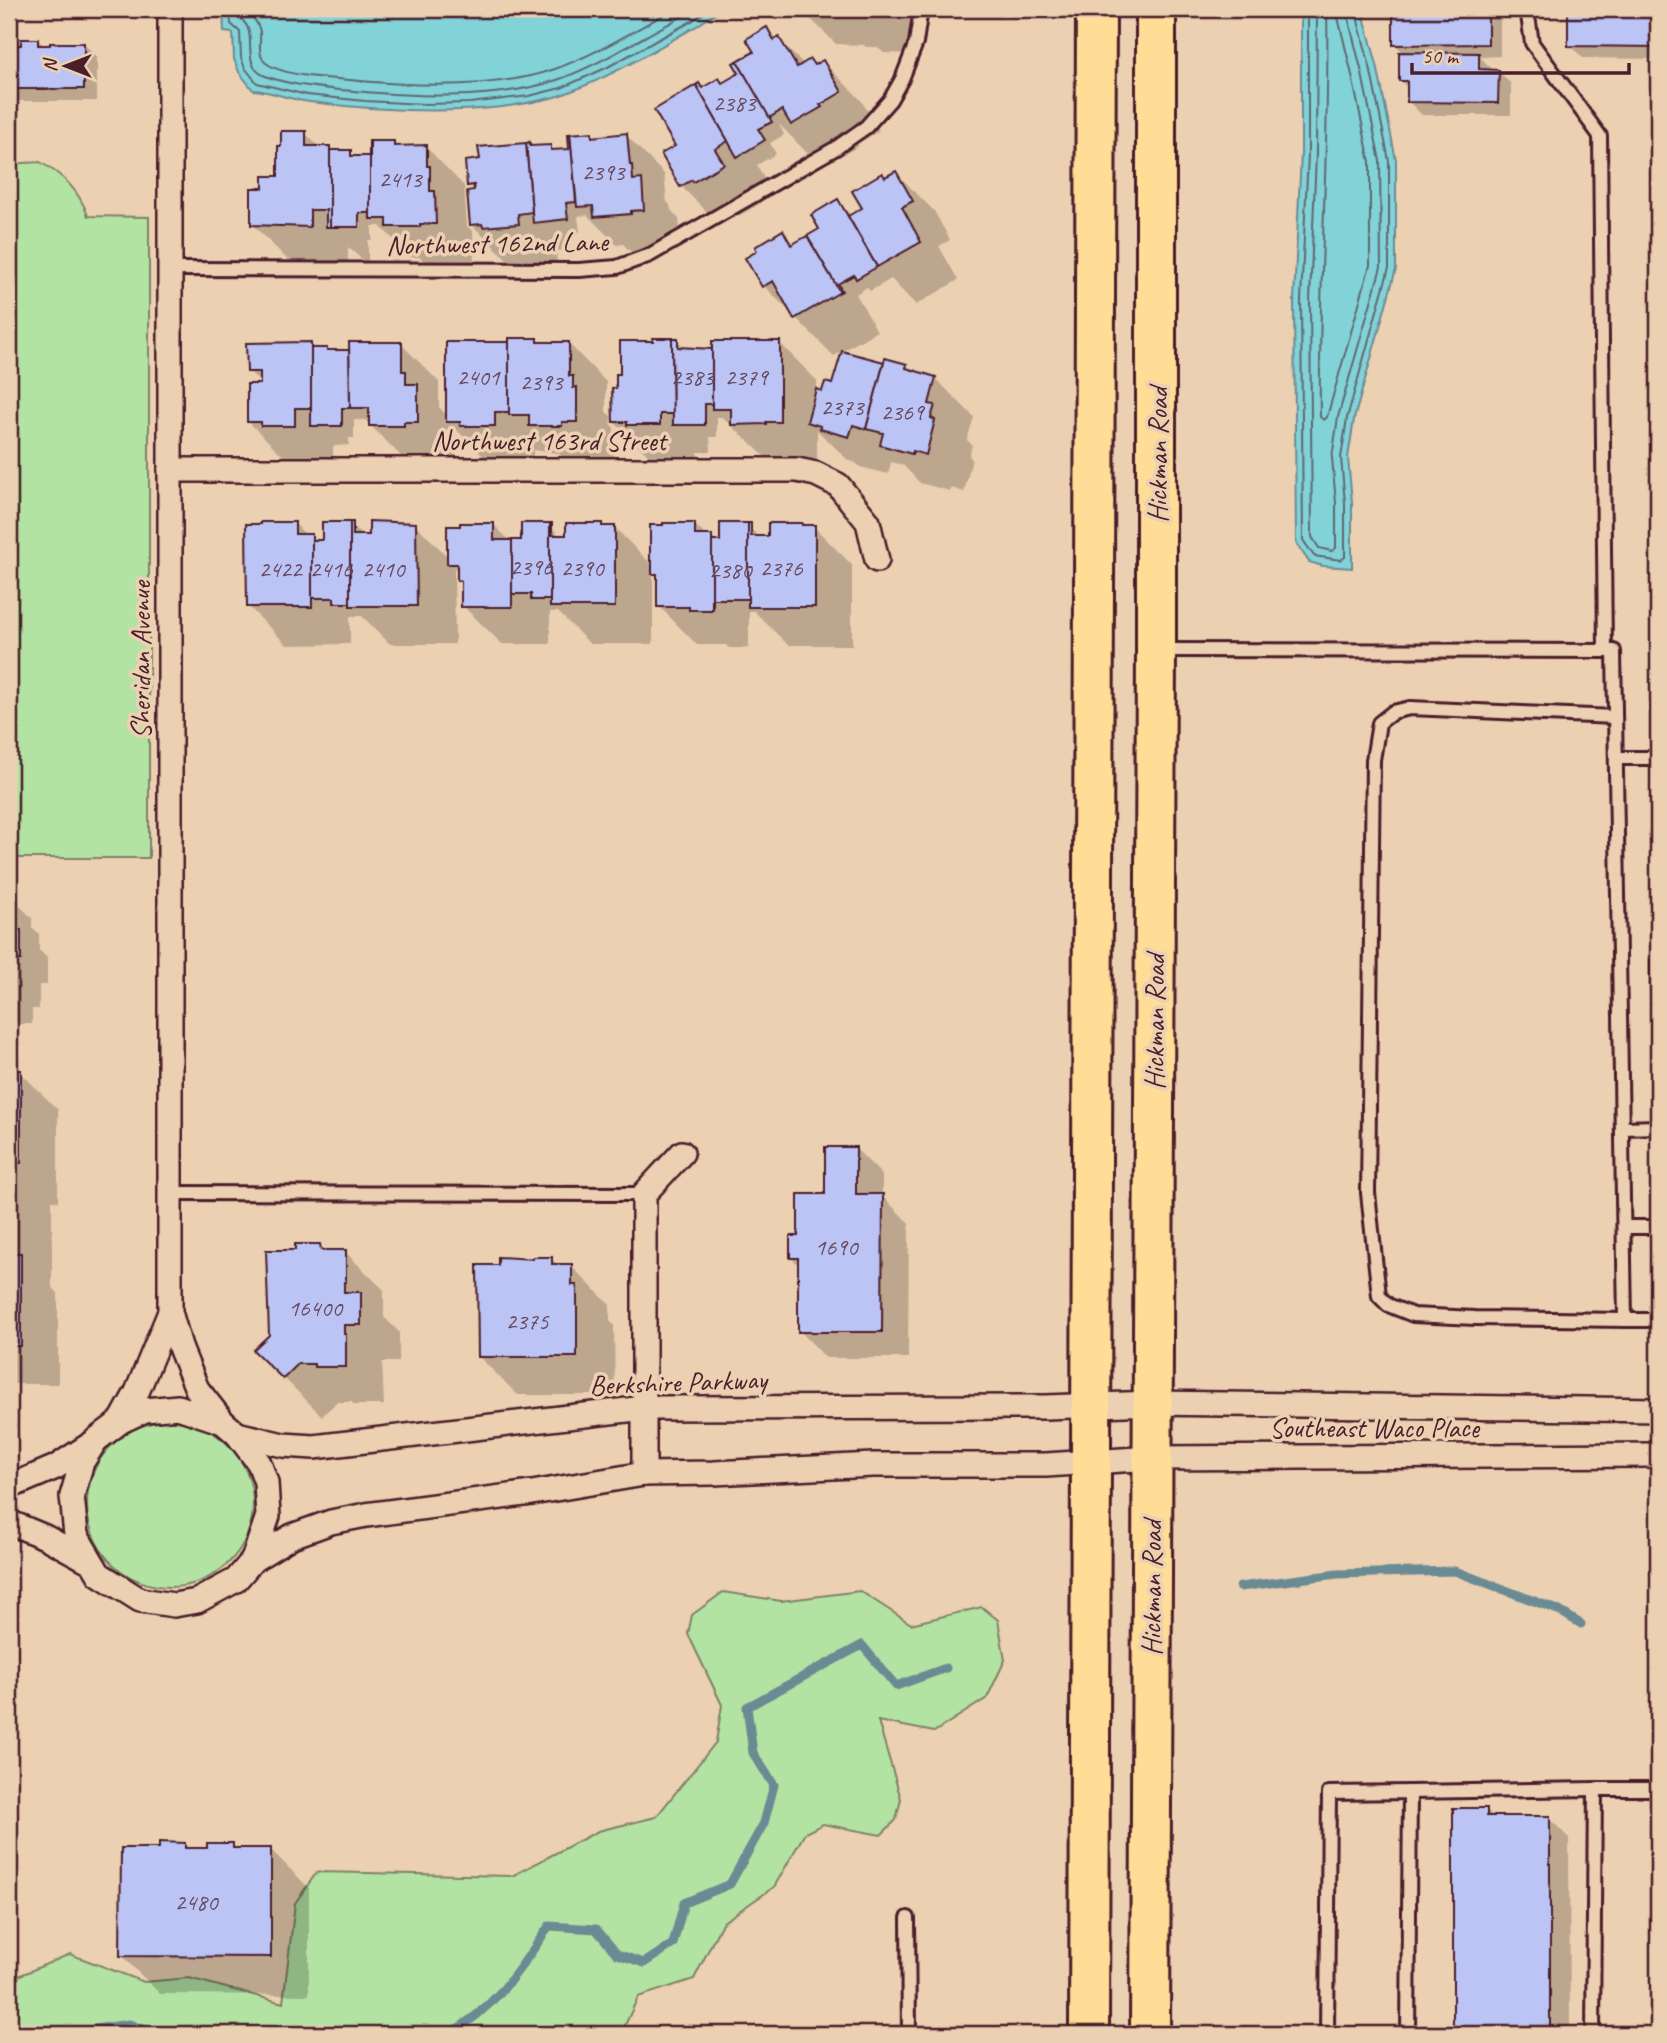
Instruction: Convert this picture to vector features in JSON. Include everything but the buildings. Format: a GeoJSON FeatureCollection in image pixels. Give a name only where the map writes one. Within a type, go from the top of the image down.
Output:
{"type":"FeatureCollection","features":[{"type":"Feature","properties":{"kind":"highway","name":"Hickman Road"},"geometry":{"type":"LineString","coordinates":[[1096,9],[1122,1404],[1152,1458],[1150,2034]]}},
{"type":"Feature","properties":{"kind":"highway","name":"Hickman Road"},"geometry":{"type":"LineString","coordinates":[[1089,2034],[1091,1462],[1122,1404],[1156,650],[1156,9]]}},
{"type":"Feature","properties":{"kind":"highway"},"geometry":{"type":"LineString","coordinates":[[1090,1917],[1105,1926],[1111,2034]]}},
{"type":"Feature","properties":{"kind":"street","name":"Sheridan Avenue"},"geometry":{"type":"LineString","coordinates":[[170,9],[170,1312],[181,1350],[197,1389],[230,1428]]}},
{"type":"Feature","properties":{"kind":"street","name":"Northwest 163rd Street"},"geometry":{"type":"LineString","coordinates":[[170,470],[797,470],[816,474],[838,485],[868,522],[877,560]]}},
{"type":"Feature","properties":{"kind":"street"},"geometry":{"type":"LineString","coordinates":[[644,1474],[645,1194],[682,1153]]}},
{"type":"Feature","properties":{"kind":"street","name":"Sheridan Avenue"},"geometry":{"type":"LineString","coordinates":[[121,1421],[137,1392],[170,1312]]}},
{"type":"Feature","properties":{"kind":"street","name":"Berkshire Parkway"},"geometry":{"type":"LineString","coordinates":[[230,1428],[282,1446],[314,1447],[644,1408],[1020,1407],[1122,1404]]}},
{"type":"Feature","properties":{"kind":"street","name":"Southeast Waco Place"},"geometry":{"type":"LineString","coordinates":[[1122,1404],[1658,1410]]}},
{"type":"Feature","properties":{"kind":"street"},"geometry":{"type":"LineString","coordinates":[[9,1487],[56,1467],[121,1421],[145,1410],[178,1407],[230,1428],[259,1463],[266,1482],[268,1516],[253,1560]]}},
{"type":"Feature","properties":{"kind":"street"},"geometry":{"type":"LineString","coordinates":[[96,1440],[82,1462],[72,1496],[76,1535],[99,1574],[140,1600],[174,1605],[197,1601],[236,1580],[253,1560],[292,1536],[366,1515],[532,1493],[644,1474],[873,1465],[1046,1465],[1091,1462]]}},
{"type":"Feature","properties":{"kind":"street","name":"Southeast Waco Place"},"geometry":{"type":"LineString","coordinates":[[1091,1462],[1152,1458],[1658,1455]]}},
{"type":"Feature","properties":{"kind":"street"},"geometry":{"type":"LineString","coordinates":[[9,1522],[45,1537],[93,1564]]}},
{"type":"Feature","properties":{"kind":"lane","name":"Northwest 162nd Lane"},"geometry":{"type":"LineString","coordinates":[[170,270],[579,270],[626,264],[650,255],[690,233],[836,148],[866,127],[890,100],[902,79],[916,43],[922,9]]}},
{"type":"Feature","properties":{"kind":"lane"},"geometry":{"type":"LineString","coordinates":[[1527,9],[1532,43],[1600,136],[1605,651]]}},
{"type":"Feature","properties":{"kind":"lane"},"geometry":{"type":"LineString","coordinates":[[1156,650],[1614,651],[1625,1320]]}},
{"type":"Feature","properties":{"kind":"lane"},"geometry":{"type":"LineString","coordinates":[[1615,718],[1410,708],[1393,712],[1380,723],[1373,760],[1368,1193],[1380,1296],[1388,1305],[1413,1315],[1658,1320]]}},
{"type":"Feature","properties":{"kind":"lane"},"geometry":{"type":"LineString","coordinates":[[1616,758],[1658,758]]}},
{"type":"Feature","properties":{"kind":"lane"},"geometry":{"type":"LineString","coordinates":[[1622,1128],[1658,1127]]}},
{"type":"Feature","properties":{"kind":"lane"},"geometry":{"type":"LineString","coordinates":[[170,1193],[645,1194]]}},
{"type":"Feature","properties":{"kind":"lane"},"geometry":{"type":"LineString","coordinates":[[1624,1227],[1658,1227]]}},
{"type":"Feature","properties":{"kind":"lane"},"geometry":{"type":"LineString","coordinates":[[1593,2034],[1595,1789]]}},
{"type":"Feature","properties":{"kind":"lane"},"geometry":{"type":"LineString","coordinates":[[1327,2034],[1329,1793],[1658,1789]]}},
{"type":"Feature","properties":{"kind":"lane"},"geometry":{"type":"LineString","coordinates":[[1408,2034],[1410,1792]]}},
{"type":"Feature","properties":{"kind":"lane"},"geometry":{"type":"LineString","coordinates":[[908,1918],[909,2034]]}},
{"type":"Feature","properties":{"kind":"green space"},"geometry":{"type":"Polygon","coordinates":[[[40,162],[69,184],[80,198],[88,216],[149,217],[149,858],[9,858],[9,164],[40,162]]]}},
{"type":"Feature","properties":{"kind":"green space"},"geometry":{"type":"Polygon","coordinates":[[[170,1421],[202,1427],[229,1445],[247,1472],[253,1504],[247,1536],[229,1563],[202,1581],[170,1587],[138,1581],[111,1563],[93,1536],[87,1504],[93,1472],[111,1445],[138,1427],[170,1421]]]}},
{"type":"Feature","properties":{"kind":"green space"},"geometry":{"type":"Polygon","coordinates":[[[860,1591],[911,1624],[982,1607],[998,1620],[1005,1660],[987,1698],[934,1732],[878,1721],[901,1799],[896,1820],[881,1835],[823,1824],[805,1833],[774,1887],[722,1923],[694,1979],[638,1997],[621,2034],[9,2034],[9,1980],[70,1954],[144,1982],[189,1978],[283,2003],[295,1903],[317,1872],[512,1876],[598,1831],[656,1817],[716,1742],[722,1705],[688,1634],[692,1615],[723,1592],[781,1601],[860,1591]]]}},
{"type":"Feature","properties":{"kind":"water"},"geometry":{"type":"Polygon","coordinates":[[[223,9],[724,9],[630,64],[564,94],[502,107],[430,111],[334,105],[253,90],[239,72],[234,59],[233,33],[224,32],[223,9]]]}},
{"type":"Feature","properties":{"kind":"water"},"geometry":{"type":"Polygon","coordinates":[[[1301,9],[1362,9],[1377,65],[1396,160],[1396,269],[1354,419],[1348,458],[1352,502],[1352,568],[1309,562],[1296,543],[1294,300],[1301,154],[1301,9]]]}},
{"type":"Feature","properties":{"kind":"waterway"},"geometry":{"type":"LineString","coordinates":[[1240,1587],[1337,1574],[1455,1571],[1558,1610],[1581,1624]]}},
{"type":"Feature","properties":{"kind":"waterway"},"geometry":{"type":"LineString","coordinates":[[448,2034],[480,2013],[493,2000],[517,1972],[549,1926],[596,1929],[617,1954],[644,1963],[673,1944],[684,1903],[730,1884],[764,1823],[774,1785],[753,1753],[747,1707],[862,1645],[896,1686],[946,1668]]}},
{"type":"Feature","properties":{"kind":"waterway"},"geometry":{"type":"LineString","coordinates":[[64,2034],[129,2024],[154,2034]]}}]}
